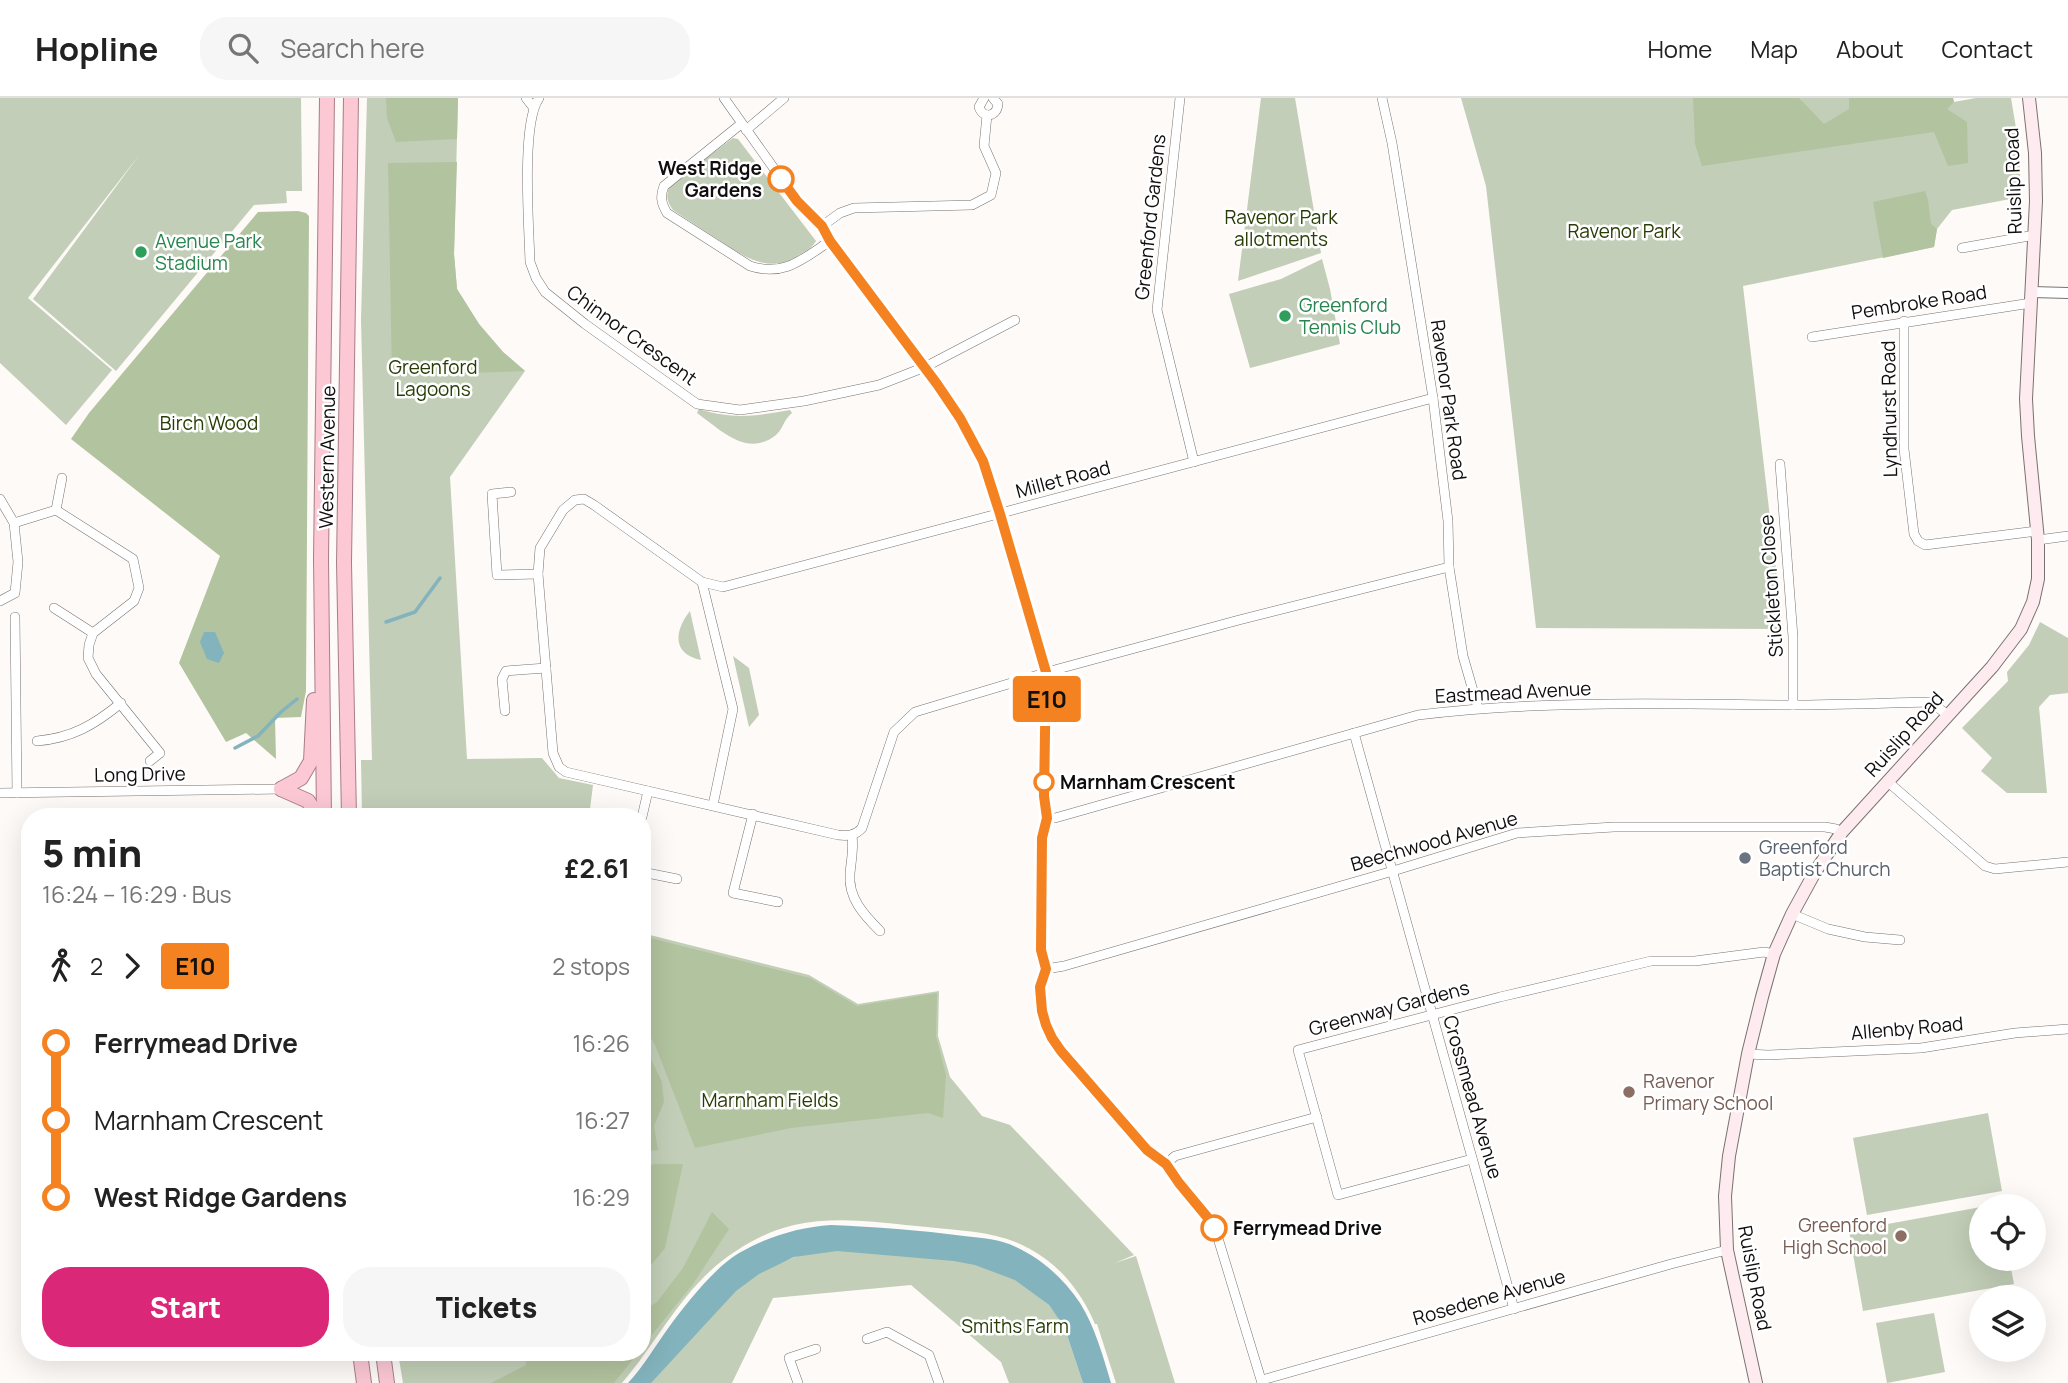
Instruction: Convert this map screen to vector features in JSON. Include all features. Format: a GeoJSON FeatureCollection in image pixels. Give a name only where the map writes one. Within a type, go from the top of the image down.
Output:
{"type":"FeatureCollection","features":[{"type":"Feature","properties":{"kind":"highway","name":"Western Avenue"},"geometry":{"type":"LineString","coordinates":[[324,808],[321,559],[327,98]]}},
{"type":"Feature","properties":{"kind":"highway","name":"Western Avenue"},"geometry":{"type":"LineString","coordinates":[[349,808],[344,563],[351,98]]}},
{"type":"Feature","properties":{"kind":"highway"},"geometry":{"type":"LineString","coordinates":[[281,789],[301,778],[311,761],[321,559]]}},
{"type":"Feature","properties":{"kind":"highway"},"geometry":{"type":"LineString","coordinates":[[281,789],[307,801],[312,808]]}},
{"type":"Feature","properties":{"kind":"highway"},"geometry":{"type":"LineString","coordinates":[[361,1361],[365,1383]]}},
{"type":"Feature","properties":{"kind":"highway"},"geometry":{"type":"LineString","coordinates":[[384,1361],[387,1383]]}},
{"type":"Feature","properties":{"kind":"main road","name":"Ruislip Road"},"geometry":{"type":"LineString","coordinates":[[1756,1383],[1727,1250],[1724,1209],[1726,1178],[1748,1055],[1774,954],[1815,872],[1842,832],[1992,667],[2021,629],[2033,602],[2038,579],[2026,399],[2036,201],[2035,153],[2029,98]]}},
{"type":"Feature","properties":{"kind":"street","name":"Chinnor Crescent"},"geometry":{"type":"LineString","coordinates":[[526,98],[536,102],[528,153],[530,262],[536,278],[545,292],[585,324],[697,404],[740,410],[804,401],[879,385],[925,367],[1015,320]]}},
{"type":"Feature","properties":{"kind":"street"},"geometry":{"type":"LineString","coordinates":[[724,98],[797,201],[822,226],[830,241],[925,367],[960,418],[983,461],[1046,672],[1044,796],[1047,818],[1042,838],[1041,950],[1046,969],[1040,987],[1042,1011],[1052,1038],[1147,1150],[1166,1164],[1208,1218],[1217,1235],[1262,1382]]}},
{"type":"Feature","properties":{"kind":"street"},"geometry":{"type":"LineString","coordinates":[[784,98],[664,186],[661,195],[663,206],[667,213],[760,270],[778,270],[799,262],[830,241]]}},
{"type":"Feature","properties":{"kind":"street"},"geometry":{"type":"LineString","coordinates":[[984,98],[979,107],[987,115],[997,110],[998,104],[993,98]]}},
{"type":"Feature","properties":{"kind":"street","name":"Greenford Gardens"},"geometry":{"type":"LineString","coordinates":[[1180,98],[1157,310],[1194,462]]}},
{"type":"Feature","properties":{"kind":"street","name":"Ravenor Park Road"},"geometry":{"type":"LineString","coordinates":[[1382,98],[1394,156],[1433,398],[1448,521],[1449,567],[1463,656],[1478,708]]}},
{"type":"Feature","properties":{"kind":"street"},"geometry":{"type":"LineString","coordinates":[[822,226],[840,213],[854,208],[972,205],[991,195],[996,173],[984,146],[987,115]]}},
{"type":"Feature","properties":{"kind":"street"},"geometry":{"type":"LineString","coordinates":[[1962,248],[2035,236]]}},
{"type":"Feature","properties":{"kind":"street"},"geometry":{"type":"LineString","coordinates":[[2032,297],[2068,293]]}},
{"type":"Feature","properties":{"kind":"street","name":"Pembroke Road"},"geometry":{"type":"LineString","coordinates":[[1812,337],[2032,297]]}},
{"type":"Feature","properties":{"kind":"street","name":"Lyndhurst Road"},"geometry":{"type":"LineString","coordinates":[[1905,321],[1904,449],[1914,534],[1918,541],[1925,545],[2037,535]]}},
{"type":"Feature","properties":{"kind":"street","name":"Millet Road"},"geometry":{"type":"LineString","coordinates":[[702,582],[723,587],[1433,398]]}},
{"type":"Feature","properties":{"kind":"street","name":"Stickleton Close"},"geometry":{"type":"LineString","coordinates":[[1780,464],[1793,637],[1794,705]]}},
{"type":"Feature","properties":{"kind":"street"},"geometry":{"type":"LineString","coordinates":[[56,510],[62,478]]}},
{"type":"Feature","properties":{"kind":"street"},"geometry":{"type":"LineString","coordinates":[[510,492],[492,495],[497,575],[538,574]]}},
{"type":"Feature","properties":{"kind":"street"},"geometry":{"type":"LineString","coordinates":[[0,499],[15,523],[18,562],[15,593],[0,601]]}},
{"type":"Feature","properties":{"kind":"street"},"geometry":{"type":"LineString","coordinates":[[713,805],[733,709],[702,582],[584,499],[575,500],[563,510],[540,548],[538,574],[553,753],[559,767],[566,772],[838,835],[852,835],[862,828],[894,732],[915,712],[1046,672],[1449,567]]}},
{"type":"Feature","properties":{"kind":"street"},"geometry":{"type":"LineString","coordinates":[[15,523],[56,510]]}},
{"type":"Feature","properties":{"kind":"street"},"geometry":{"type":"LineString","coordinates":[[56,510],[133,559],[139,588],[134,601],[93,633],[88,657],[96,674],[160,753],[150,761]]}},
{"type":"Feature","properties":{"kind":"street"},"geometry":{"type":"LineString","coordinates":[[2037,535],[2068,536]]}},
{"type":"Feature","properties":{"kind":"street"},"geometry":{"type":"LineString","coordinates":[[54,608],[93,633]]}},
{"type":"Feature","properties":{"kind":"street"},"geometry":{"type":"LineString","coordinates":[[15,617],[17,793]]}},
{"type":"Feature","properties":{"kind":"street"},"geometry":{"type":"LineString","coordinates":[[505,711],[502,679],[506,671],[546,668]]}},
{"type":"Feature","properties":{"kind":"street","name":"Eastmead Avenue"},"geometry":{"type":"LineString","coordinates":[[1047,818],[1055,818],[1418,715],[1478,708],[1669,703],[1794,705],[1930,702],[1948,715]]}},
{"type":"Feature","properties":{"kind":"street"},"geometry":{"type":"LineString","coordinates":[[37,741],[80,731],[121,703]]}},
{"type":"Feature","properties":{"kind":"street","name":"Crossmead Avenue"},"geometry":{"type":"LineString","coordinates":[[1354,733],[1514,1309]]}},
{"type":"Feature","properties":{"kind":"street"},"geometry":{"type":"LineString","coordinates":[[1887,781],[1985,866],[1995,869],[2068,862]]}},
{"type":"Feature","properties":{"kind":"street","name":"Long Drive"},"geometry":{"type":"LineString","coordinates":[[0,793],[281,789]]}},
{"type":"Feature","properties":{"kind":"street"},"geometry":{"type":"LineString","coordinates":[[644,808],[648,791]]}},
{"type":"Feature","properties":{"kind":"street"},"geometry":{"type":"LineString","coordinates":[[753,814],[733,892],[778,902]]}},
{"type":"Feature","properties":{"kind":"street","name":"Beechwood Avenue"},"geometry":{"type":"LineString","coordinates":[[1046,969],[1393,872],[1517,833],[1614,827],[1825,827],[1842,832]]}},
{"type":"Feature","properties":{"kind":"street"},"geometry":{"type":"LineString","coordinates":[[852,835],[852,893],[860,912],[880,931]]}},
{"type":"Feature","properties":{"kind":"street"},"geometry":{"type":"LineString","coordinates":[[651,874],[677,878]]}},
{"type":"Feature","properties":{"kind":"street"},"geometry":{"type":"LineString","coordinates":[[1792,914],[1828,929],[1865,937],[1900,940]]}},
{"type":"Feature","properties":{"kind":"street","name":"Greenway Gardens"},"geometry":{"type":"LineString","coordinates":[[1472,1158],[1338,1195],[1298,1050],[1651,961],[1695,961],[1774,954]]}},
{"type":"Feature","properties":{"kind":"street","name":"Allenby Road"},"geometry":{"type":"LineString","coordinates":[[1748,1055],[1921,1048],[2015,1033],[2068,1029]]}},
{"type":"Feature","properties":{"kind":"street"},"geometry":{"type":"LineString","coordinates":[[1166,1164],[1175,1156],[1317,1117]]}},
{"type":"Feature","properties":{"kind":"street","name":"Rosedene Avenue"},"geometry":{"type":"LineString","coordinates":[[1262,1382],[1727,1250]]}},
{"type":"Feature","properties":{"kind":"street"},"geometry":{"type":"LineString","coordinates":[[867,1339],[887,1332],[929,1354],[939,1383]]}},
{"type":"Feature","properties":{"kind":"street"},"geometry":{"type":"LineString","coordinates":[[797,1383],[789,1358],[816,1349]]}},
{"type":"Feature","properties":{"kind":"green space"},"geometry":{"type":"Polygon","coordinates":[[[0,98],[301,98],[302,191],[286,191],[287,203],[254,205],[116,371],[33,299],[140,154],[28,298],[112,370],[66,425],[0,363],[0,98]]]}},
{"type":"Feature","properties":{"kind":"green space","name":"Greenford Lagoons"},"geometry":{"type":"Polygon","coordinates":[[[367,98],[458,98],[454,254],[457,289],[479,324],[503,352],[525,371],[450,477],[467,759],[542,758],[559,778],[593,785],[590,808],[362,808],[361,760],[372,760],[361,320],[367,98]]]}},
{"type":"Feature","properties":{"kind":"green space"},"geometry":{"type":"Polygon","coordinates":[[[386,98],[458,98],[457,139],[396,142],[387,118],[386,98]]]}},
{"type":"Feature","properties":{"kind":"green space","name":"Ravenor Park allotments"},"geometry":{"type":"Polygon","coordinates":[[[1261,98],[1295,98],[1321,253],[1238,281],[1261,98]]]}},
{"type":"Feature","properties":{"kind":"green space","name":"Ravenor Park"},"geometry":{"type":"Polygon","coordinates":[[[1461,98],[1953,98],[1954,102],[1976,98],[2011,98],[2019,146],[2021,197],[1952,210],[1937,229],[1934,247],[1743,286],[1783,629],[1536,628],[1486,186],[1461,98]]]}},
{"type":"Feature","properties":{"kind":"green space"},"geometry":{"type":"Polygon","coordinates":[[[1693,98],[1799,98],[1824,124],[1849,109],[1849,98],[1953,98],[1954,102],[1947,109],[1967,122],[1968,163],[1948,166],[1934,132],[1702,166],[1695,144],[1693,98]]]}},
{"type":"Feature","properties":{"kind":"green space"},"geometry":{"type":"Polygon","coordinates":[[[733,138],[738,139],[816,241],[809,249],[788,261],[768,264],[748,257],[673,210],[669,203],[667,195],[670,185],[733,138]]]}},
{"type":"Feature","properties":{"kind":"green space"},"geometry":{"type":"Polygon","coordinates":[[[457,162],[454,254],[457,289],[479,324],[503,352],[525,371],[392,376],[388,163],[457,162]]]}},
{"type":"Feature","properties":{"kind":"green space"},"geometry":{"type":"Polygon","coordinates":[[[1925,191],[1931,224],[1937,229],[1934,247],[1883,258],[1873,202],[1925,191]]]}},
{"type":"Feature","properties":{"kind":"green space","name":"Birch Wood"},"geometry":{"type":"Polygon","coordinates":[[[298,211],[309,216],[306,691],[301,717],[275,718],[276,759],[246,733],[226,742],[179,663],[220,556],[71,439],[89,413],[258,212],[298,211]]]}},
{"type":"Feature","properties":{"kind":"green space","name":"Greenford Tennis Club"},"geometry":{"type":"Polygon","coordinates":[[[1322,259],[1340,344],[1250,368],[1229,294],[1281,279],[1322,259]]]}},
{"type":"Feature","properties":{"kind":"green space"},"geometry":{"type":"Polygon","coordinates":[[[699,409],[734,416],[790,410],[792,413],[776,435],[755,444],[745,443],[725,433],[697,413],[699,409]]]}},
{"type":"Feature","properties":{"kind":"green space"},"geometry":{"type":"Polygon","coordinates":[[[690,611],[701,660],[685,653],[679,641],[681,626],[690,611]]]}},
{"type":"Feature","properties":{"kind":"green space"},"geometry":{"type":"Polygon","coordinates":[[[2040,622],[2068,638],[2068,693],[2050,695],[2039,707],[2047,793],[2007,793],[1981,771],[1992,758],[1962,728],[2008,681],[2007,672],[2029,645],[2040,622]]]}},
{"type":"Feature","properties":{"kind":"green space"},"geometry":{"type":"Polygon","coordinates":[[[733,656],[749,668],[759,715],[749,727],[733,656]]]}},
{"type":"Feature","properties":{"kind":"green space","name":"Marnham Fields"},"geometry":{"type":"Polygon","coordinates":[[[651,935],[809,975],[858,1004],[939,991],[938,1036],[950,1077],[982,1116],[1010,1125],[1134,1255],[1115,1263],[1136,1256],[1175,1383],[1116,1383],[1097,1324],[1069,1281],[1051,1263],[1018,1243],[967,1231],[844,1220],[811,1222],[779,1229],[736,1251],[718,1264],[674,1313],[651,1345],[651,935]]]}},
{"type":"Feature","properties":{"kind":"green space"},"geometry":{"type":"Polygon","coordinates":[[[651,938],[810,978],[857,1006],[937,993],[936,1036],[946,1075],[943,1118],[928,1113],[791,1128],[695,1148],[651,1039],[651,938]]]}},
{"type":"Feature","properties":{"kind":"green space"},"geometry":{"type":"Polygon","coordinates":[[[651,1059],[662,1082],[664,1102],[654,1126],[658,1150],[651,1151],[651,1059]]]}},
{"type":"Feature","properties":{"kind":"green space"},"geometry":{"type":"Polygon","coordinates":[[[1988,1113],[2002,1191],[1969,1194],[1969,1197],[1867,1215],[1853,1138],[1988,1113]]]}},
{"type":"Feature","properties":{"kind":"green space"},"geometry":{"type":"Polygon","coordinates":[[[683,1164],[665,1248],[651,1265],[651,1165],[683,1164]]]}},
{"type":"Feature","properties":{"kind":"green space"},"geometry":{"type":"Polygon","coordinates":[[[1969,1209],[1969,1271],[2012,1271],[2014,1284],[1969,1285],[1969,1292],[1863,1311],[1849,1231],[1969,1209]]]}},
{"type":"Feature","properties":{"kind":"green space"},"geometry":{"type":"Polygon","coordinates":[[[712,1212],[729,1229],[693,1284],[651,1336],[651,1306],[657,1302],[683,1268],[712,1212]]]}},
{"type":"Feature","properties":{"kind":"green space","name":"Smiths Farm"},"geometry":{"type":"Polygon","coordinates":[[[815,1249],[946,1255],[1008,1274],[1049,1305],[1059,1319],[1083,1383],[1009,1383],[1001,1362],[911,1285],[773,1298],[732,1383],[648,1383],[750,1275],[815,1249]]]}},
{"type":"Feature","properties":{"kind":"green space"},"geometry":{"type":"Polygon","coordinates":[[[1934,1313],[1945,1372],[1887,1383],[1876,1323],[1934,1313]]]}},
{"type":"Feature","properties":{"kind":"green space","name":"Marnham Fields"},"geometry":{"type":"Polygon","coordinates":[[[399,1361],[640,1361],[622,1383],[403,1383],[399,1361]]]}},
{"type":"Feature","properties":{"kind":"green space"},"geometry":{"type":"Polygon","coordinates":[[[526,1361],[632,1361],[614,1383],[491,1383],[526,1365],[526,1361]]]}},
{"type":"Feature","properties":{"kind":"water"},"geometry":{"type":"Polygon","coordinates":[[[204,632],[215,632],[224,653],[219,663],[207,659],[200,642],[204,632]]]}},
{"type":"Feature","properties":{"kind":"water"},"geometry":{"type":"Polygon","coordinates":[[[831,1225],[914,1230],[984,1238],[1004,1242],[1026,1252],[1052,1270],[1080,1303],[1102,1352],[1111,1383],[1083,1383],[1060,1321],[1049,1305],[1015,1280],[975,1265],[954,1261],[837,1251],[794,1257],[759,1274],[736,1291],[651,1383],[628,1383],[645,1361],[651,1361],[651,1353],[692,1297],[730,1259],[772,1238],[807,1228],[831,1225]]]}},
{"type":"Feature","properties":{"kind":"waterway"},"geometry":{"type":"LineString","coordinates":[[386,622],[415,612],[440,578]]}},
{"type":"Feature","properties":{"kind":"waterway"},"geometry":{"type":"LineString","coordinates":[[235,748],[258,736],[297,699]]}},
{"type":"Feature","properties":{"kind":"bus line","name":"E10"},"geometry":{"type":"LineString","coordinates":[[781,179],[797,201],[822,226],[830,241],[925,367],[960,418],[983,461],[1046,672],[1044,796],[1047,818],[1042,838],[1041,950],[1046,969],[1040,987],[1046,1025],[1061,1051],[1147,1150],[1166,1164],[1214,1228]]}},
{"type":"Feature","properties":{"kind":"place","name":"West Ridge Gardens"},"geometry":{"type":"Point","coordinates":[781,179]}},
{"type":"Feature","properties":{"kind":"place","name":"Avenue Park Stadium"},"geometry":{"type":"Point","coordinates":[141,252]}},
{"type":"Feature","properties":{"kind":"place","name":"Greenford Tennis Club"},"geometry":{"type":"Point","coordinates":[1285,316]}},
{"type":"Feature","properties":{"kind":"place","name":"Marnham Crescent"},"geometry":{"type":"Point","coordinates":[1044,782]}},
{"type":"Feature","properties":{"kind":"place","name":"Greenford Baptist Church"},"geometry":{"type":"Point","coordinates":[1745,858]}},
{"type":"Feature","properties":{"kind":"place","name":"Ravenor Primary School"},"geometry":{"type":"Point","coordinates":[1629,1092]}},
{"type":"Feature","properties":{"kind":"place","name":"Ferrymead Drive"},"geometry":{"type":"Point","coordinates":[1214,1228]}},
{"type":"Feature","properties":{"kind":"place","name":"Greenford High School"},"geometry":{"type":"Point","coordinates":[1901,1236]}}]}
